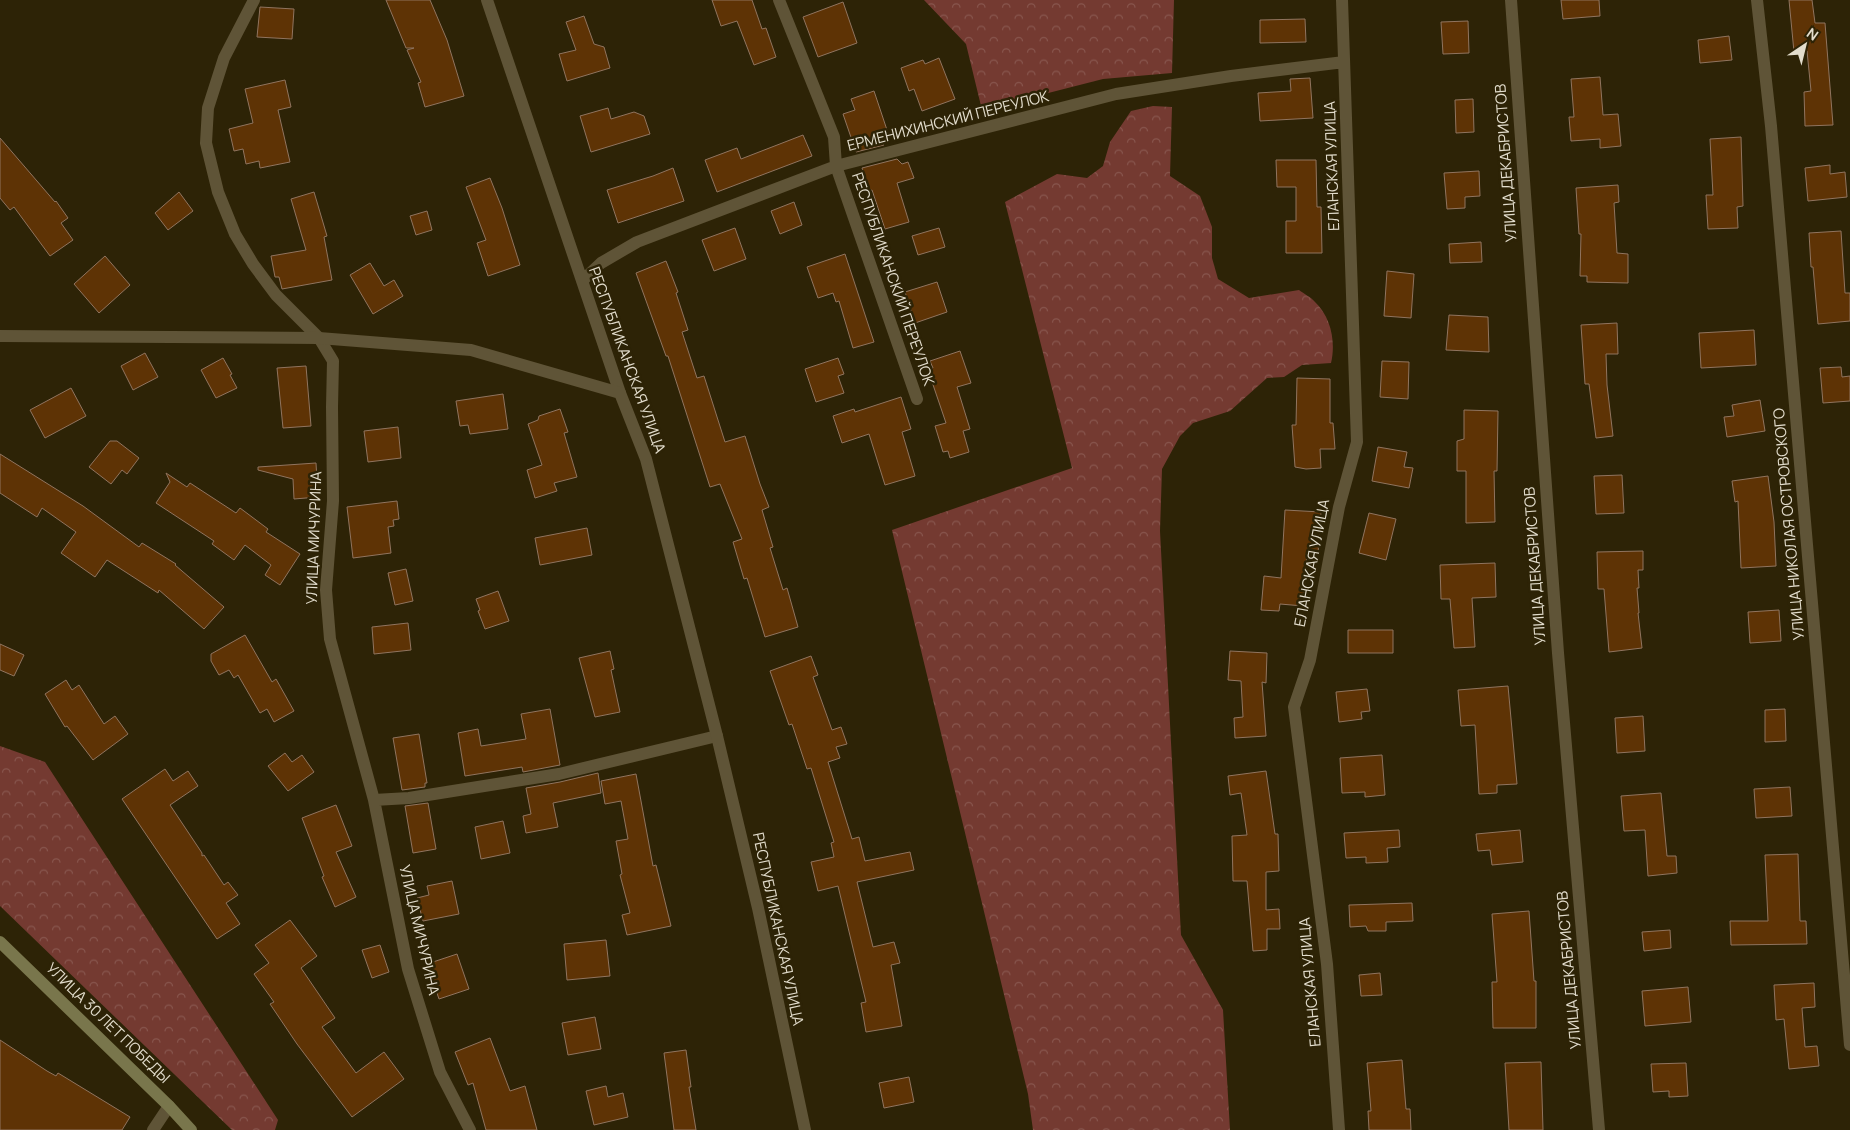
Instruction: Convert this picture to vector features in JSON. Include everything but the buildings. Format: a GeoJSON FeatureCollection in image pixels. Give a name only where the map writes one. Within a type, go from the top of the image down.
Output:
{"type":"FeatureCollection","features":[{"type":"Feature","properties":{"kind":"main road","name":"УЛИЦА 30 ЛЕТ ПОБЕДЫ"},"geometry":{"type":"LineString","coordinates":[[0,942],[169,1106],[191,1130]]}},
{"type":"Feature","properties":{"kind":"street","name":"УЛИЦА МИЧУРИНА"},"geometry":{"type":"LineString","coordinates":[[254,0],[224,58],[208,108],[206,143],[218,192],[235,234],[253,264],[276,295],[319,338],[333,361],[333,501],[326,590],[330,639],[374,800],[408,968],[440,1072],[470,1130]]}},
{"type":"Feature","properties":{"kind":"street","name":"РЕСПУБЛИКАНСКАЯ УЛИЦА"},"geometry":{"type":"LineString","coordinates":[[487,0],[620,393],[646,459],[717,736],[758,908],[804,1130]]}},
{"type":"Feature","properties":{"kind":"street","name":"РЕСПУБЛИКАНСКИЙ ПЕРЕУЛОК"},"geometry":{"type":"LineString","coordinates":[[780,0],[834,137],[836,166],[917,399]]}},
{"type":"Feature","properties":{"kind":"street","name":"ЕЛАНСКАЯ УЛИЦА"},"geometry":{"type":"LineString","coordinates":[[1339,1130],[1326,964],[1294,707],[1310,660],[1339,506],[1357,442],[1342,0]]}},
{"type":"Feature","properties":{"kind":"street","name":"УЛИЦА ДЕКАБРИСТОВ"},"geometry":{"type":"LineString","coordinates":[[1511,0],[1558,653],[1599,1130]]}},
{"type":"Feature","properties":{"kind":"street","name":"УЛИЦА НИКОЛАЯ ОСТРОВСКОГО"},"geometry":{"type":"LineString","coordinates":[[1758,0],[1850,1044]]}},
{"type":"Feature","properties":{"kind":"street","name":"ЕРМЕНИХИНСКИЙ ПЕРЕУЛОК"},"geometry":{"type":"LineString","coordinates":[[582,281],[601,262],[638,242],[836,166],[1116,94],[1231,76],[1344,62]]}},
{"type":"Feature","properties":{"kind":"street"},"geometry":{"type":"LineString","coordinates":[[0,336],[319,338],[471,350],[620,393]]}},
{"type":"Feature","properties":{"kind":"street"},"geometry":{"type":"LineString","coordinates":[[374,800],[409,798],[559,774],[717,736]]}},
{"type":"Feature","properties":{"kind":"street"},"geometry":{"type":"LineString","coordinates":[[153,1130],[169,1106]]}},
{"type":"Feature","properties":{"kind":"green space"},"geometry":{"type":"Polygon","coordinates":[[[924,0],[1174,0],[1172,73],[1103,79],[982,110],[966,44],[924,0]]]}},
{"type":"Feature","properties":{"kind":"green space"},"geometry":{"type":"Polygon","coordinates":[[[1153,106],[1172,107],[1170,176],[1200,196],[1212,227],[1212,258],[1218,279],[1249,298],[1299,290],[1313,300],[1325,315],[1331,330],[1333,347],[1331,363],[1302,365],[1284,377],[1267,378],[1230,411],[1193,423],[1180,436],[1162,469],[1160,531],[1181,935],[1223,1010],[1230,1130],[1033,1130],[1028,1094],[892,530],[1072,468],[1005,202],[1057,174],[1087,178],[1103,166],[1110,142],[1131,111],[1153,106]]]}},
{"type":"Feature","properties":{"kind":"green space"},"geometry":{"type":"Polygon","coordinates":[[[0,746],[45,762],[278,1120],[275,1130],[232,1130],[0,906],[0,746]]]}}]}
